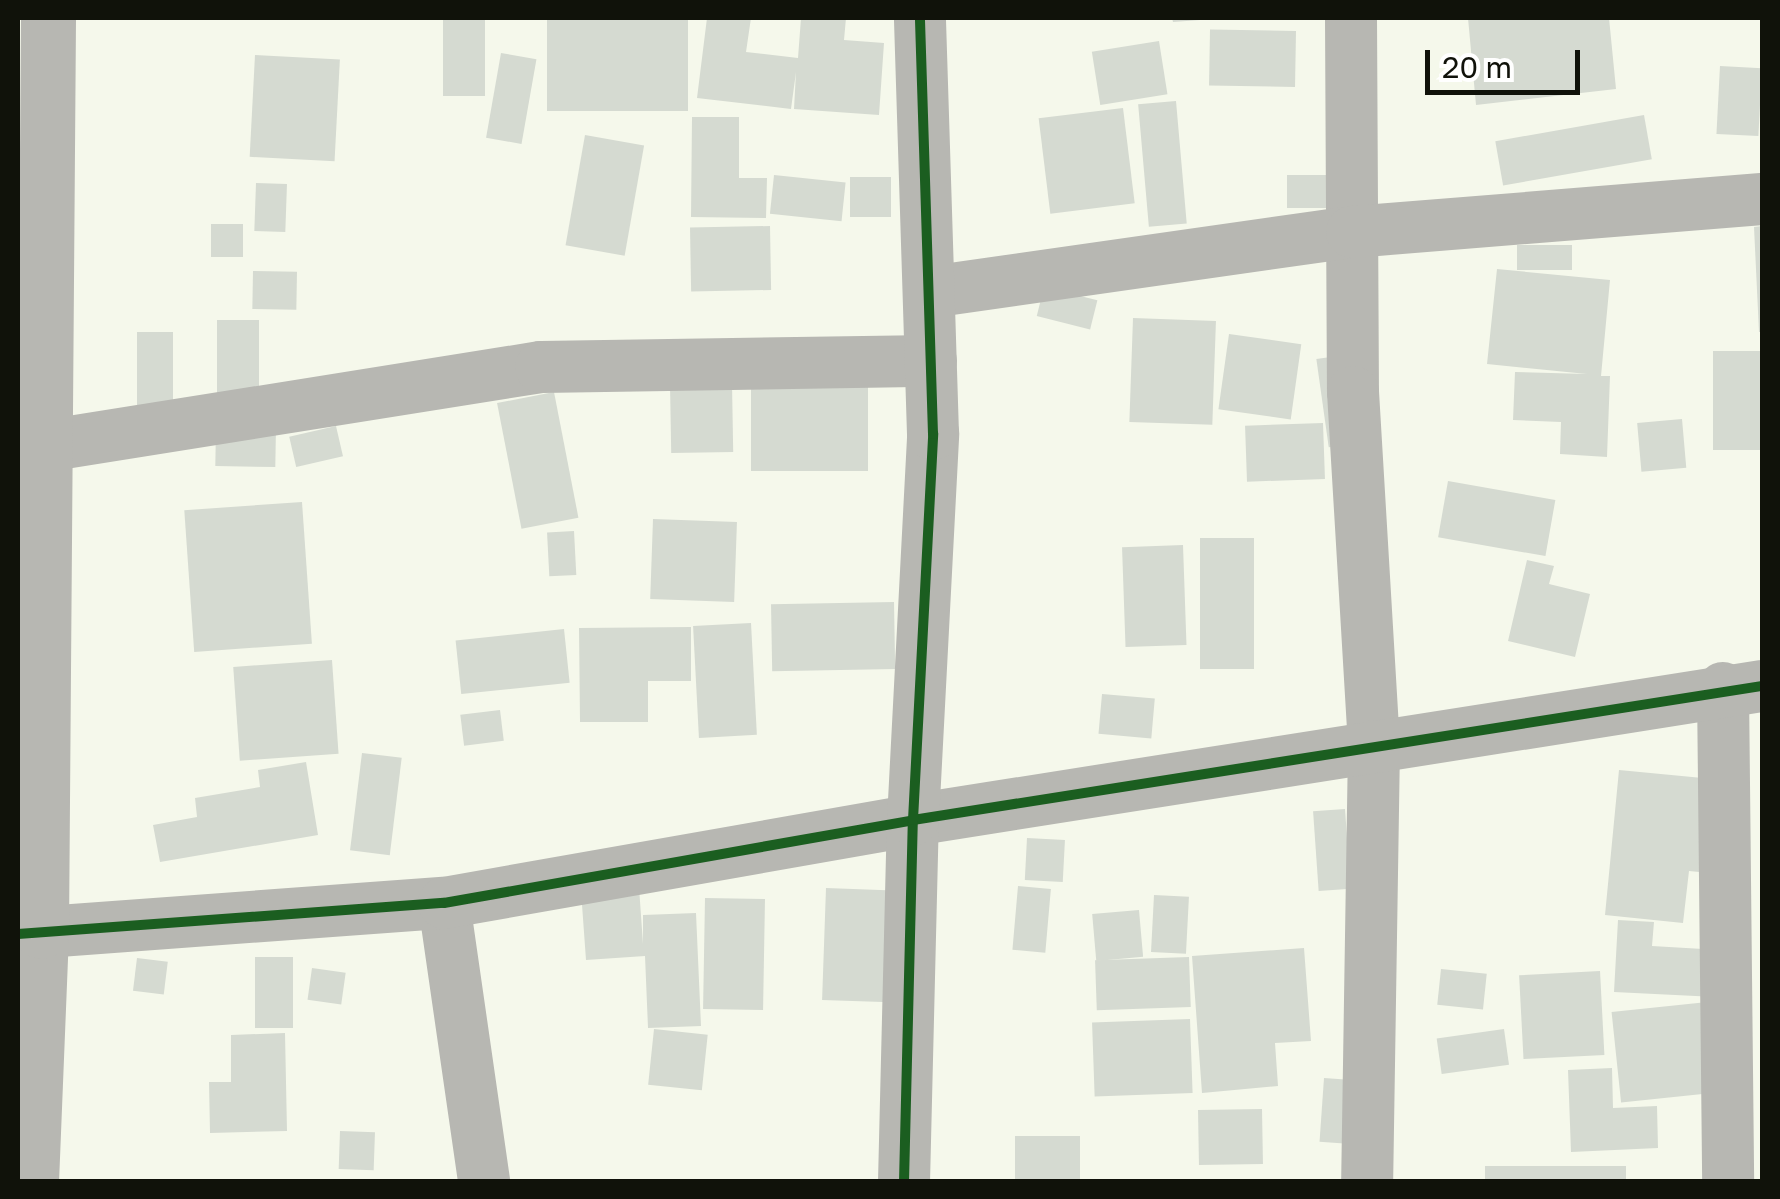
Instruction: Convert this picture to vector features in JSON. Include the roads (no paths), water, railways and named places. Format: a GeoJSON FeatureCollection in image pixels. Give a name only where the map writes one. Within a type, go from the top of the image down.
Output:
{"type":"FeatureCollection","features":[{"type":"Feature","properties":{"kind":"street"},"geometry":{"type":"LineString","coordinates":[[31,1182],[29,932],[45,446],[32,130],[48,18]]}},
{"type":"Feature","properties":{"kind":"street"},"geometry":{"type":"LineString","coordinates":[[904,1182],[912,820],[931,361],[920,18]]}},
{"type":"Feature","properties":{"kind":"street"},"geometry":{"type":"LineString","coordinates":[[1351,18],[1354,392],[1374,746],[1367,1182]]}},
{"type":"Feature","properties":{"kind":"street"},"geometry":{"type":"LineString","coordinates":[[930,292],[1352,232],[1762,199]]}},
{"type":"Feature","properties":{"kind":"street"},"geometry":{"type":"LineString","coordinates":[[45,446],[541,366],[931,361]]}},
{"type":"Feature","properties":{"kind":"street"},"geometry":{"type":"LineString","coordinates":[[29,932],[444,903],[912,820],[1743,687],[1728,1182]]}},
{"type":"Feature","properties":{"kind":"street"},"geometry":{"type":"LineString","coordinates":[[444,903],[484,1182]]}}]}
